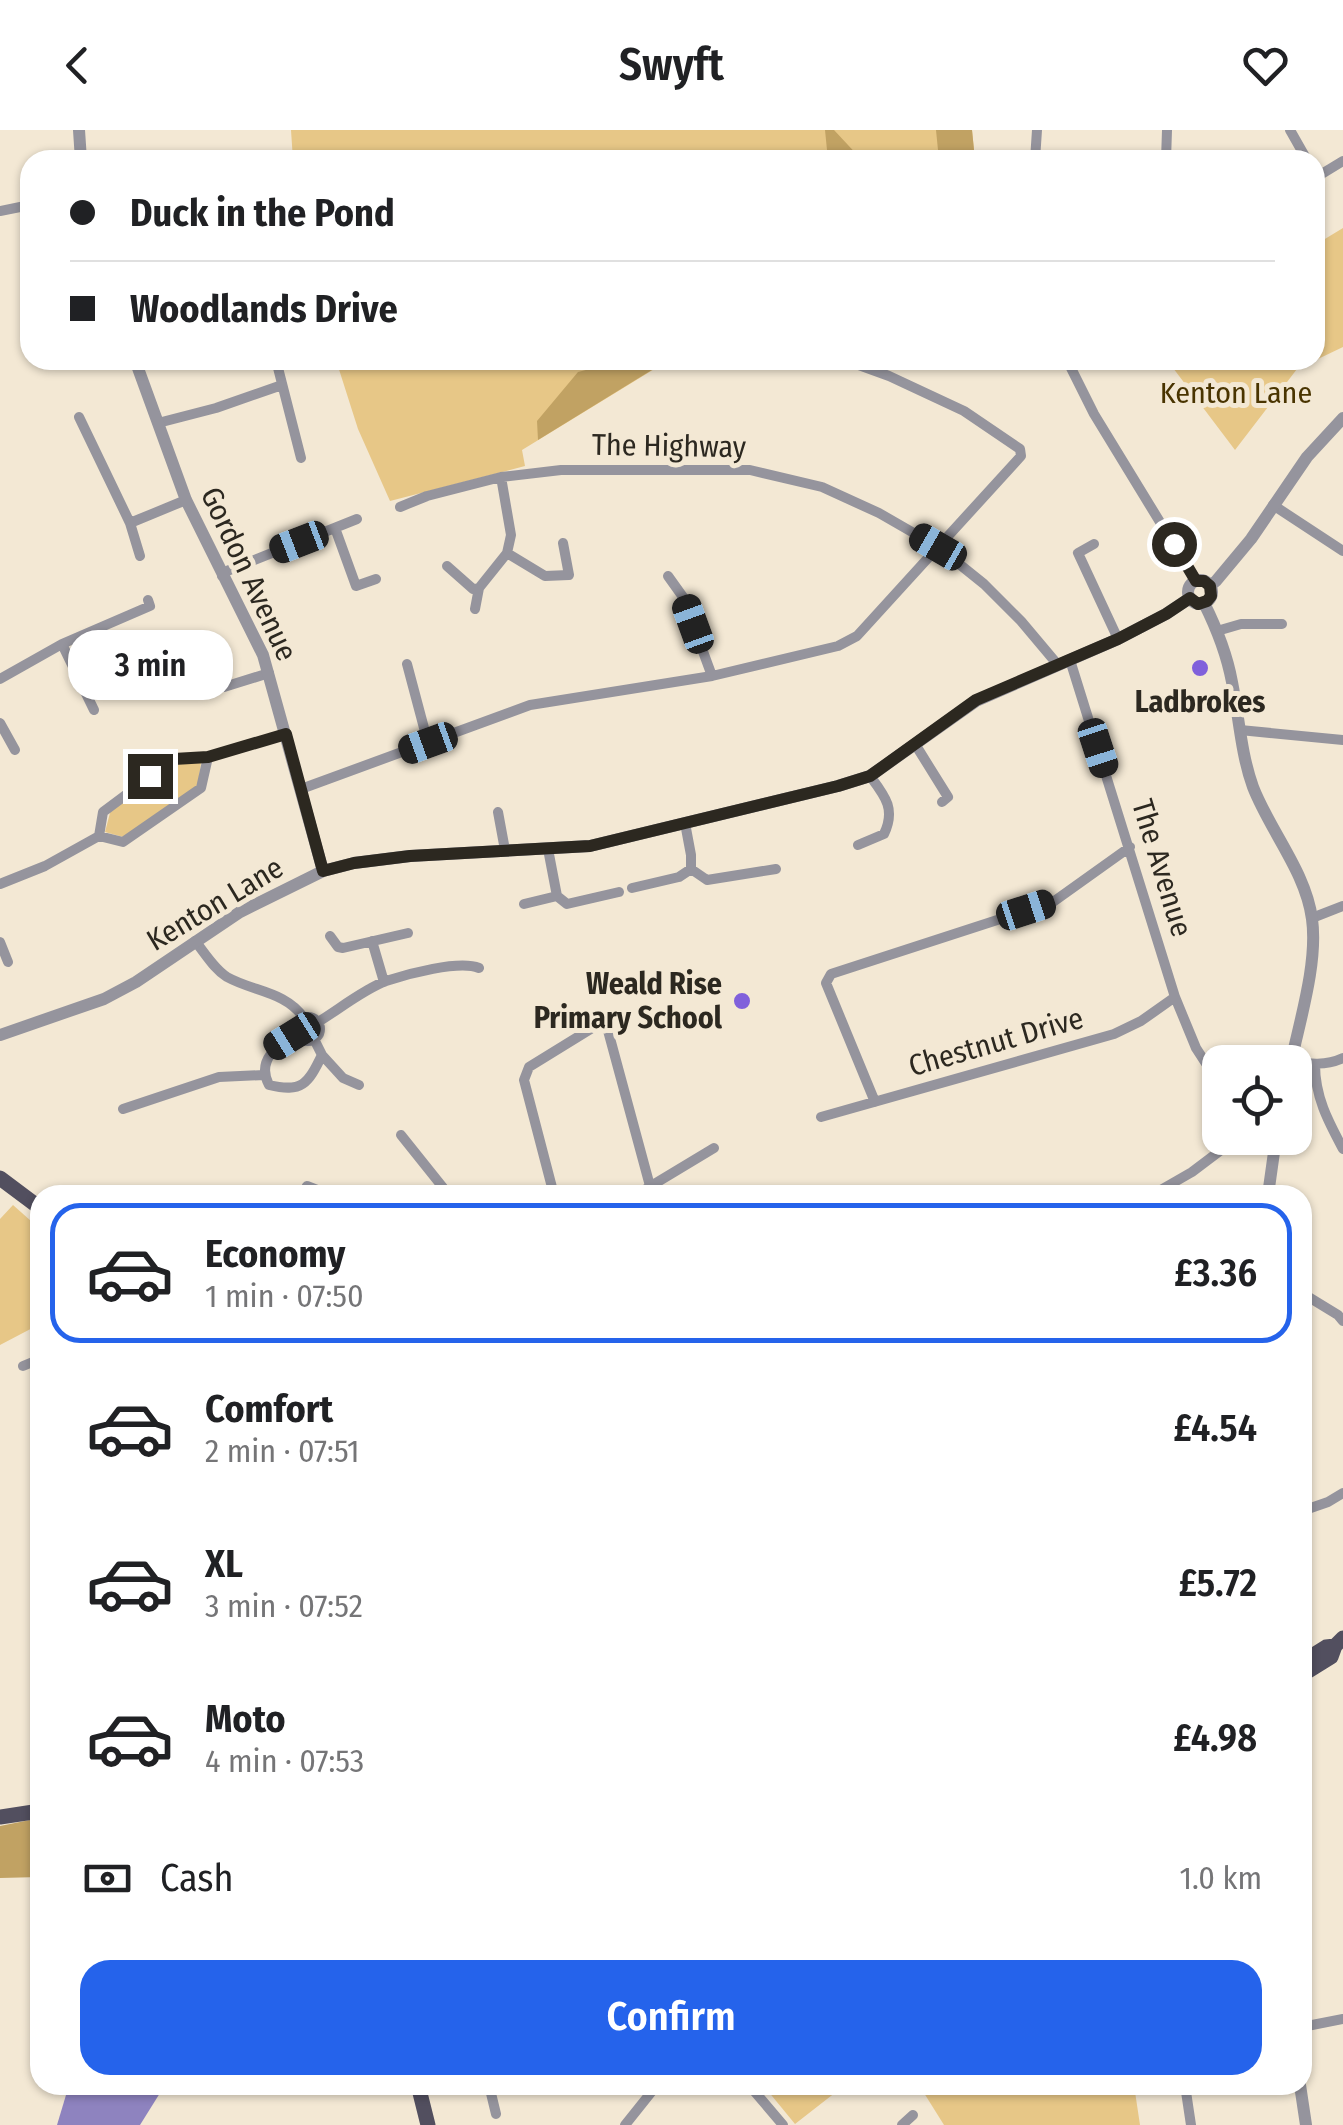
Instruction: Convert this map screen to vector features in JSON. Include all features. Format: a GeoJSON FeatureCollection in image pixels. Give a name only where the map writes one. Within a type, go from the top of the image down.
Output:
{"type":"FeatureCollection","features":[{"type":"Feature","properties":{"kind":"main road"},"geometry":{"type":"LineString","coordinates":[[0,1178],[30,1199]]}},
{"type":"Feature","properties":{"kind":"main road"},"geometry":{"type":"LineString","coordinates":[[1312,1656],[1339,1644]]}},
{"type":"Feature","properties":{"kind":"main road"},"geometry":{"type":"LineString","coordinates":[[1312,1669],[1331,1657],[1339,1644]]}},
{"type":"Feature","properties":{"kind":"main road"},"geometry":{"type":"LineString","coordinates":[[0,1818],[30,1813]]}},
{"type":"Feature","properties":{"kind":"main road"},"geometry":{"type":"LineString","coordinates":[[420,2095],[428,2125]]}},
{"type":"Feature","properties":{"kind":"street","name":"Gordon Avenue"},"geometry":{"type":"LineString","coordinates":[[139,370],[186,500],[264,655],[323,871]]}},
{"type":"Feature","properties":{"kind":"street"},"geometry":{"type":"LineString","coordinates":[[278,370],[301,458]]}},
{"type":"Feature","properties":{"kind":"street"},"geometry":{"type":"LineString","coordinates":[[301,789],[530,705],[712,676],[838,646],[858,636],[1021,456],[1020,450],[964,411],[872,370]]}},
{"type":"Feature","properties":{"kind":"street"},"geometry":{"type":"LineString","coordinates":[[1073,370],[1094,414],[1211,596],[1197,601]]}},
{"type":"Feature","properties":{"kind":"street"},"geometry":{"type":"LineString","coordinates":[[158,423],[282,385]]}},
{"type":"Feature","properties":{"kind":"street"},"geometry":{"type":"LineString","coordinates":[[78,417],[130,523],[140,556]]}},
{"type":"Feature","properties":{"kind":"street"},"geometry":{"type":"LineString","coordinates":[[1295,1045],[1313,954],[1312,918],[1302,886],[1254,787],[1231,676],[1217,631],[1189,588],[1216,581],[1252,539],[1307,457],[1343,418]]}},
{"type":"Feature","properties":{"kind":"street","name":"The Highway"},"geometry":{"type":"LineString","coordinates":[[400,506],[500,477],[562,470],[750,470],[822,487],[879,512],[938,547],[984,584],[1064,662]]}},
{"type":"Feature","properties":{"kind":"street"},"geometry":{"type":"LineString","coordinates":[[475,609],[479,588],[507,553],[511,535],[500,477]]}},
{"type":"Feature","properties":{"kind":"street"},"geometry":{"type":"LineString","coordinates":[[130,523],[186,500]]}},
{"type":"Feature","properties":{"kind":"street"},"geometry":{"type":"LineString","coordinates":[[1273,505],[1343,551]]}},
{"type":"Feature","properties":{"kind":"street"},"geometry":{"type":"LineString","coordinates":[[222,576],[357,518]]}},
{"type":"Feature","properties":{"kind":"street"},"geometry":{"type":"LineString","coordinates":[[335,528],[356,586],[376,579]]}},
{"type":"Feature","properties":{"kind":"street"},"geometry":{"type":"LineString","coordinates":[[507,553],[544,576],[569,575],[563,543]]}},
{"type":"Feature","properties":{"kind":"street"},"geometry":{"type":"LineString","coordinates":[[1094,544],[1078,553],[1118,639]]}},
{"type":"Feature","properties":{"kind":"street"},"geometry":{"type":"LineString","coordinates":[[447,566],[479,588]]}},
{"type":"Feature","properties":{"kind":"street"},"geometry":{"type":"LineString","coordinates":[[668,576],[683,597],[712,676]]}},
{"type":"Feature","properties":{"kind":"street"},"geometry":{"type":"LineString","coordinates":[[0,678],[62,644],[150,606],[148,600]]}},
{"type":"Feature","properties":{"kind":"street","name":"Kenton Lane"},"geometry":{"type":"LineString","coordinates":[[0,1035],[104,999],[262,900],[323,871],[377,860],[590,846],[870,776],[976,700],[1197,601]]}},
{"type":"Feature","properties":{"kind":"street"},"geometry":{"type":"LineString","coordinates":[[1217,631],[1242,624],[1282,624]]}},
{"type":"Feature","properties":{"kind":"street"},"geometry":{"type":"LineString","coordinates":[[62,644],[94,710]]}},
{"type":"Feature","properties":{"kind":"street","name":"The Avenue"},"geometry":{"type":"LineString","coordinates":[[1064,662],[1130,847],[1176,997],[1202,1057]]}},
{"type":"Feature","properties":{"kind":"street"},"geometry":{"type":"LineString","coordinates":[[406,664],[428,743]]}},
{"type":"Feature","properties":{"kind":"street"},"geometry":{"type":"LineString","coordinates":[[216,672],[224,687],[269,672]]}},
{"type":"Feature","properties":{"kind":"street"},"geometry":{"type":"LineString","coordinates":[[0,723],[15,750]]}},
{"type":"Feature","properties":{"kind":"street"},"geometry":{"type":"LineString","coordinates":[[1240,730],[1343,740]]}},
{"type":"Feature","properties":{"kind":"street"},"geometry":{"type":"LineString","coordinates":[[99,836],[103,812],[174,759],[208,757],[286,734]]}},
{"type":"Feature","properties":{"kind":"street"},"geometry":{"type":"LineString","coordinates":[[914,744],[948,797],[942,802]]}},
{"type":"Feature","properties":{"kind":"street"},"geometry":{"type":"LineString","coordinates":[[0,884],[99,836],[123,842],[201,788],[208,757]]}},
{"type":"Feature","properties":{"kind":"street"},"geometry":{"type":"LineString","coordinates":[[858,845],[884,834],[891,820],[888,804],[870,776]]}},
{"type":"Feature","properties":{"kind":"street"},"geometry":{"type":"LineString","coordinates":[[498,812],[505,850]]}},
{"type":"Feature","properties":{"kind":"street"},"geometry":{"type":"LineString","coordinates":[[685,824],[691,869]]}},
{"type":"Feature","properties":{"kind":"street"},"geometry":{"type":"LineString","coordinates":[[875,1102],[826,984],[830,974],[1053,902],[1130,847]]}},
{"type":"Feature","properties":{"kind":"street"},"geometry":{"type":"LineString","coordinates":[[548,848],[556,896],[567,904],[619,892]]}},
{"type":"Feature","properties":{"kind":"street"},"geometry":{"type":"LineString","coordinates":[[691,869],[707,880],[776,868]]}},
{"type":"Feature","properties":{"kind":"street"},"geometry":{"type":"LineString","coordinates":[[632,888],[678,878],[691,869]]}},
{"type":"Feature","properties":{"kind":"street"},"geometry":{"type":"LineString","coordinates":[[524,904],[556,896]]}},
{"type":"Feature","properties":{"kind":"street"},"geometry":{"type":"LineString","coordinates":[[1312,918],[1343,906]]}},
{"type":"Feature","properties":{"kind":"street"},"geometry":{"type":"LineString","coordinates":[[330,936],[343,948],[408,932]]}},
{"type":"Feature","properties":{"kind":"street"},"geometry":{"type":"LineString","coordinates":[[195,941],[224,975],[279,996],[304,1018]]}},
{"type":"Feature","properties":{"kind":"street"},"geometry":{"type":"LineString","coordinates":[[372,941],[384,982]]}},
{"type":"Feature","properties":{"kind":"street"},"geometry":{"type":"LineString","coordinates":[[0,942],[8,962]]}},
{"type":"Feature","properties":{"kind":"street"},"geometry":{"type":"LineString","coordinates":[[318,1022],[384,982],[439,969],[470,965],[479,968]]}},
{"type":"Feature","properties":{"kind":"street","name":"Chestnut Drive"},"geometry":{"type":"LineString","coordinates":[[821,1117],[1114,1034],[1176,997]]}},
{"type":"Feature","properties":{"kind":"street"},"geometry":{"type":"LineString","coordinates":[[304,1018],[318,1022],[319,1034],[314,1039],[304,1040],[298,1033],[298,1023],[304,1018]]}},
{"type":"Feature","properties":{"kind":"street"},"geometry":{"type":"LineString","coordinates":[[551,1185],[524,1080],[530,1067],[602,1022],[607,1027],[650,1185]]}},
{"type":"Feature","properties":{"kind":"street"},"geometry":{"type":"LineString","coordinates":[[298,1033],[275,1047],[265,1062],[264,1074],[270,1085],[290,1090],[302,1086],[314,1073],[322,1055]]}},
{"type":"Feature","properties":{"kind":"street"},"geometry":{"type":"LineString","coordinates":[[314,1039],[322,1055],[343,1078],[359,1085]]}},
{"type":"Feature","properties":{"kind":"street"},"geometry":{"type":"LineString","coordinates":[[1312,1064],[1343,1058]]}},
{"type":"Feature","properties":{"kind":"street"},"geometry":{"type":"LineString","coordinates":[[1315,1064],[1322,1109],[1343,1149]]}},
{"type":"Feature","properties":{"kind":"street"},"geometry":{"type":"LineString","coordinates":[[123,1109],[219,1077],[264,1074]]}},
{"type":"Feature","properties":{"kind":"street"},"geometry":{"type":"LineString","coordinates":[[401,1135],[440,1185]]}},
{"type":"Feature","properties":{"kind":"street"},"geometry":{"type":"LineString","coordinates":[[652,1185],[714,1148]]}},
{"type":"Feature","properties":{"kind":"street"},"geometry":{"type":"LineString","coordinates":[[1169,1185],[1214,1155]]}},
{"type":"Feature","properties":{"kind":"street"},"geometry":{"type":"LineString","coordinates":[[1269,1185],[1274,1155]]}},
{"type":"Feature","properties":{"kind":"street"},"geometry":{"type":"LineString","coordinates":[[1312,1299],[1343,1321]]}},
{"type":"Feature","properties":{"kind":"street"},"geometry":{"type":"LineString","coordinates":[[24,1366],[30,1363]]}},
{"type":"Feature","properties":{"kind":"street"},"geometry":{"type":"LineString","coordinates":[[1312,1508],[1343,1493]]}},
{"type":"Feature","properties":{"kind":"street"},"geometry":{"type":"LineString","coordinates":[[1312,2025],[1343,2020]]}},
{"type":"Feature","properties":{"kind":"street"},"geometry":{"type":"LineString","coordinates":[[491,2095],[496,2114]]}},
{"type":"Feature","properties":{"kind":"street"},"geometry":{"type":"LineString","coordinates":[[625,2125],[649,2095]]}},
{"type":"Feature","properties":{"kind":"street"},"geometry":{"type":"LineString","coordinates":[[758,2095],[784,2125]]}},
{"type":"Feature","properties":{"kind":"street"},"geometry":{"type":"LineString","coordinates":[[1186,2095],[1191,2125]]}},
{"type":"Feature","properties":{"kind":"street"},"geometry":{"type":"LineString","coordinates":[[1302,2095],[1306,2125]]}},
{"type":"Feature","properties":{"kind":"street"},"geometry":{"type":"LineString","coordinates":[[902,2125],[913,2115]]}},
{"type":"Feature","properties":{"kind":"green space"},"geometry":{"type":"Polygon","coordinates":[[[291,130],[972,130],[974,150],[292,150],[291,130]]]}},
{"type":"Feature","properties":{"kind":"green space","name":"Kenton Lane"},"geometry":{"type":"Polygon","coordinates":[[[1343,228],[1343,347],[1325,356],[1325,239],[1343,228]]]}},
{"type":"Feature","properties":{"kind":"green space"},"geometry":{"type":"Polygon","coordinates":[[[339,370],[653,370],[522,450],[525,466],[390,501],[358,429],[339,370]]]}},
{"type":"Feature","properties":{"kind":"green space","name":"Kenton Lane"},"geometry":{"type":"Polygon","coordinates":[[[1175,370],[1296,370],[1235,450],[1175,370]]]}},
{"type":"Feature","properties":{"kind":"green space"},"geometry":{"type":"Polygon","coordinates":[[[201,762],[198,786],[123,837],[105,832],[111,809],[173,765],[201,762]]]}},
{"type":"Feature","properties":{"kind":"green space"},"geometry":{"type":"Polygon","coordinates":[[[13,1205],[30,1220],[30,1329],[0,1345],[0,1219],[13,1205]]]}},
{"type":"Feature","properties":{"kind":"green space"},"geometry":{"type":"Polygon","coordinates":[[[771,2095],[832,2095],[795,2124],[771,2095]]]}},
{"type":"Feature","properties":{"kind":"green space"},"geometry":{"type":"Polygon","coordinates":[[[925,2095],[1136,2095],[1140,2125],[944,2125],[925,2095]]]}},
{"type":"Feature","properties":{"kind":"shaded area"},"geometry":{"type":"Polygon","coordinates":[[[825,130],[834,130],[853,150],[827,150],[825,130]]]}},
{"type":"Feature","properties":{"kind":"shaded area"},"geometry":{"type":"Polygon","coordinates":[[[936,130],[972,130],[974,150],[938,150],[936,130]]]}},
{"type":"Feature","properties":{"kind":"shaded area"},"geometry":{"type":"Polygon","coordinates":[[[652,370],[538,440],[537,421],[578,372],[652,370]]]}},
{"type":"Feature","properties":{"kind":"shaded area"},"geometry":{"type":"Polygon","coordinates":[[[30,1820],[30,1877],[0,1878],[0,1826],[30,1820]]]}},
{"type":"Feature","properties":{"kind":"shaded area"},"geometry":{"type":"Polygon","coordinates":[[[66,2095],[159,2095],[140,2125],[57,2125],[66,2095]]]}},
{"type":"Feature","properties":{"kind":"place","name":"Ladbrokes"},"geometry":{"type":"Point","coordinates":[1200,668]}},
{"type":"Feature","properties":{"kind":"place","name":"Weald Rise Primary School"},"geometry":{"type":"Point","coordinates":[742,1001]}},
{"type":"Feature","properties":{"kind":"route"},"geometry":{"type":"LineString","coordinates":[[150,776],[174,759],[208,757],[286,734],[323,871],[410,856],[590,846],[870,776],[976,700],[1118,639],[1190,598],[1198,604],[1207,601],[1210,586],[1196,581],[1174,544]]}}]}
